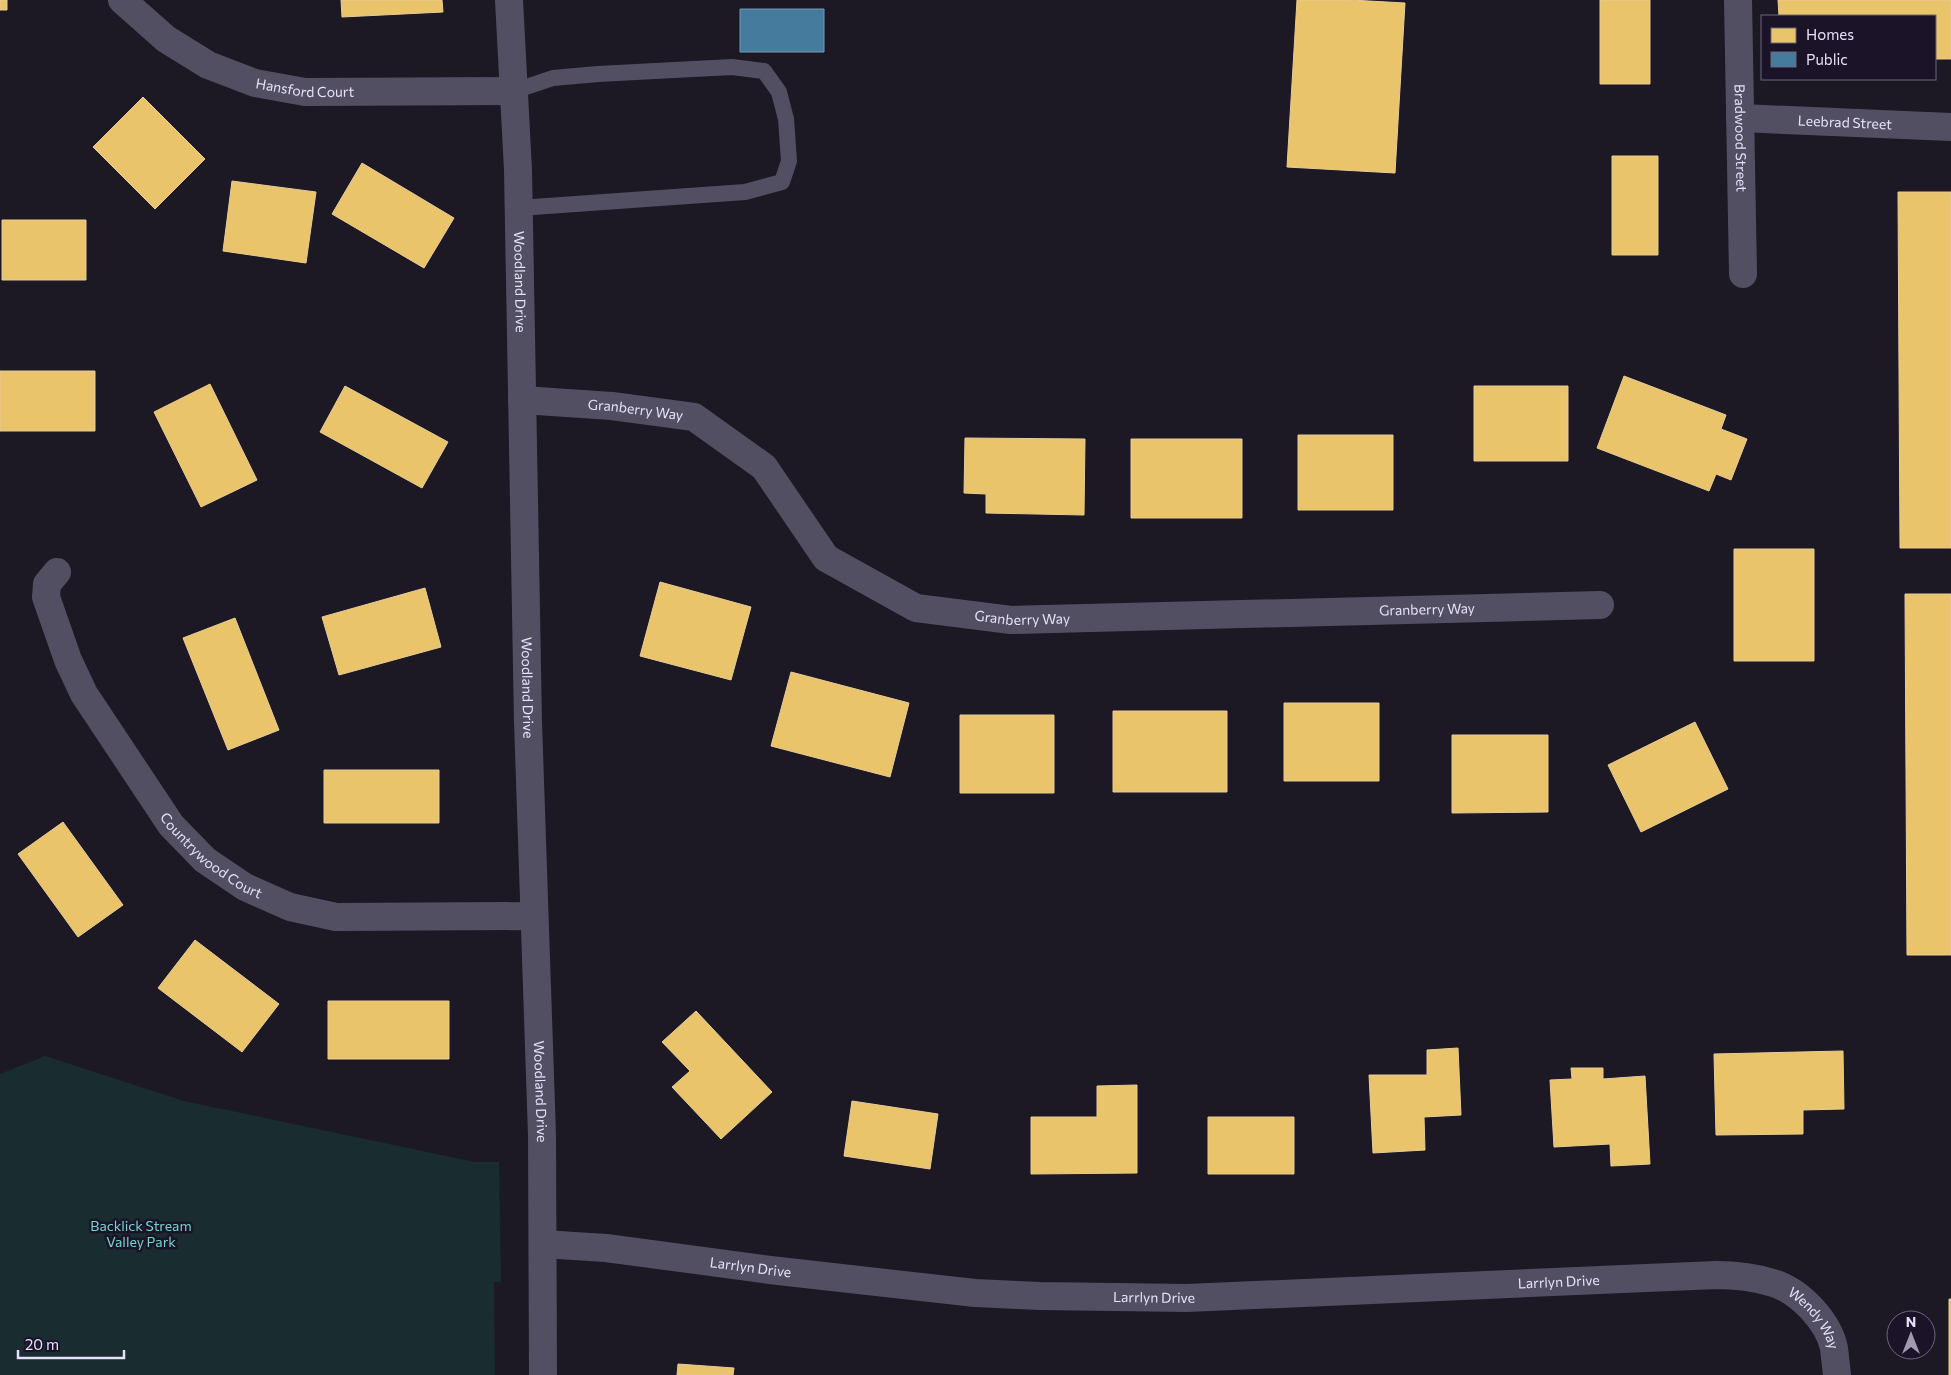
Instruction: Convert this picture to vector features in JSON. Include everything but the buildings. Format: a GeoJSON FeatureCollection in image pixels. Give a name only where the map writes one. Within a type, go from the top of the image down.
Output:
{"type":"FeatureCollection","features":[{"type":"Feature","properties":{"kind":"street","name":"Hansford Court"},"geometry":{"type":"LineString","coordinates":[[122,0],[166,39],[208,65],[254,83],[305,92],[514,91]]}},
{"type":"Feature","properties":{"kind":"street","name":"Woodland Drive"},"geometry":{"type":"LineString","coordinates":[[509,0],[518,208],[528,722],[542,1135],[542,1375]]}},
{"type":"Feature","properties":{"kind":"street","name":"Bradwood Street"},"geometry":{"type":"LineString","coordinates":[[1738,0],[1743,274]]}},
{"type":"Feature","properties":{"kind":"street","name":"Leebrad Street"},"geometry":{"type":"LineString","coordinates":[[1740,118],[1951,127]]}},
{"type":"Feature","properties":{"kind":"street","name":"Granberry Way"},"geometry":{"type":"LineString","coordinates":[[522,400],[612,406],[694,418],[764,467],[826,558],[916,608],[1011,620],[1600,605]]}},
{"type":"Feature","properties":{"kind":"street","name":"Countrywood Court"},"geometry":{"type":"LineString","coordinates":[[57,572],[47,584],[46,597],[68,660],[84,694],[171,825],[205,860],[245,887],[290,907],[336,917],[534,916]]}},
{"type":"Feature","properties":{"kind":"street","name":"Larrlyn Drive"},"geometry":{"type":"LineString","coordinates":[[542,1244],[606,1248],[770,1270],[975,1293],[1040,1296],[1187,1298],[1716,1275],[1740,1276],[1766,1281]]}},
{"type":"Feature","properties":{"kind":"street","name":"Wendy Way"},"geometry":{"type":"LineString","coordinates":[[1766,1281],[1775,1283],[1802,1298],[1821,1320],[1833,1347],[1837,1375]]}},
{"type":"Feature","properties":{"kind":"lane"},"geometry":{"type":"LineString","coordinates":[[514,91],[553,78],[598,74],[732,67],[764,71],[779,92],[786,119],[790,161],[782,182],[745,192],[518,208]]}},
{"type":"Feature","properties":{"kind":"green space","name":"Backlick Stream Valley Park"},"geometry":{"type":"Polygon","coordinates":[[[45,1056],[184,1101],[475,1162],[499,1162],[501,1282],[494,1282],[495,1375],[0,1375],[0,1074],[45,1056]]]}}]}
